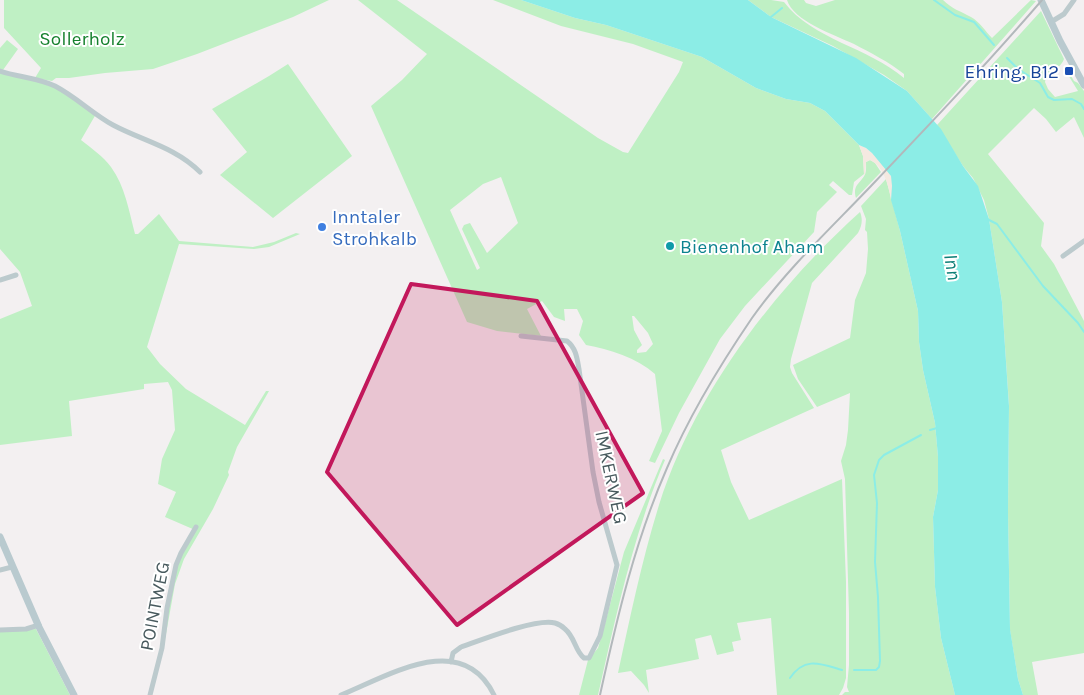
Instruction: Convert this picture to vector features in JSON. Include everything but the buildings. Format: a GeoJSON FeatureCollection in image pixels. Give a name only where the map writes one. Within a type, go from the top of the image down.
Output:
{"type":"FeatureCollection","features":[{"type":"Feature","properties":{"kind":"street"},"geometry":{"type":"LineString","coordinates":[[1041,0],[1084,84]]}},
{"type":"Feature","properties":{"kind":"street"},"geometry":{"type":"LineString","coordinates":[[1051,22],[1064,14],[1074,0]]}},
{"type":"Feature","properties":{"kind":"street"},"geometry":{"type":"LineString","coordinates":[[0,71],[56,87],[77,99],[112,125],[174,151],[200,172]]}},
{"type":"Feature","properties":{"kind":"street"},"geometry":{"type":"LineString","coordinates":[[1062,256],[1084,241]]}},
{"type":"Feature","properties":{"kind":"street"},"geometry":{"type":"LineString","coordinates":[[0,280],[16,275]]}},
{"type":"Feature","properties":{"kind":"street","name":"IMKERWEG"},"geometry":{"type":"LineString","coordinates":[[451,662],[453,653],[461,647],[529,625],[550,622],[556,623],[570,633],[580,655],[586,659],[589,658],[600,636],[615,576],[616,559],[599,502],[575,352],[572,345],[567,341],[521,336]]}},
{"type":"Feature","properties":{"kind":"street","name":"POINTWEG"},"geometry":{"type":"LineString","coordinates":[[150,695],[162,648],[167,608],[176,565],[181,552],[196,527]]}},
{"type":"Feature","properties":{"kind":"street"},"geometry":{"type":"LineString","coordinates":[[0,537],[39,626],[74,695]]}},
{"type":"Feature","properties":{"kind":"street"},"geometry":{"type":"LineString","coordinates":[[0,570],[12,567]]}},
{"type":"Feature","properties":{"kind":"street"},"geometry":{"type":"LineString","coordinates":[[0,630],[26,629],[39,626]]}},
{"type":"Feature","properties":{"kind":"street"},"geometry":{"type":"LineString","coordinates":[[342,695],[410,666],[427,661],[451,662],[462,665],[475,672],[485,681],[494,695]]}},
{"type":"Feature","properties":{"kind":"highlighted area"},"geometry":{"type":"Polygon","coordinates":[[[411,284],[537,301],[643,493],[457,625],[327,472],[411,284]]]}},
{"type":"Feature","properties":{"kind":"green space","name":"Sollerholz"},"geometry":{"type":"Polygon","coordinates":[[[4,0],[329,0],[293,17],[153,69],[56,78],[52,81],[35,78],[41,68],[4,28],[4,0]]]}},
{"type":"Feature","properties":{"kind":"green space"},"geometry":{"type":"Polygon","coordinates":[[[358,0],[397,0],[598,138],[623,152],[628,153],[679,72],[683,62],[633,44],[561,26],[493,0],[521,0],[575,18],[606,25],[702,57],[756,88],[786,99],[810,103],[825,111],[859,145],[863,156],[864,174],[854,182],[852,195],[849,195],[833,181],[829,185],[837,192],[817,212],[814,232],[745,306],[720,339],[679,413],[655,463],[649,461],[662,431],[655,374],[640,363],[622,355],[586,345],[579,335],[583,321],[577,309],[564,309],[565,321],[554,317],[542,301],[527,309],[541,336],[497,331],[467,322],[371,106],[402,80],[427,54],[358,0]],[[501,177],[483,184],[450,210],[477,270],[480,268],[462,229],[464,225],[470,223],[487,253],[518,223],[501,177]],[[632,316],[634,330],[642,345],[637,350],[637,353],[646,352],[653,344],[648,333],[632,316]]]}},
{"type":"Feature","properties":{"kind":"green space"},"geometry":{"type":"Polygon","coordinates":[[[748,0],[784,2],[810,26],[874,58],[904,78],[904,74],[880,58],[806,21],[791,8],[787,0],[804,0],[806,3],[816,6],[835,0],[943,0],[953,8],[974,19],[992,38],[1031,0],[1036,1],[932,119],[907,91],[884,75],[833,46],[771,17],[748,0]]]}},
{"type":"Feature","properties":{"kind":"green space"},"geometry":{"type":"Polygon","coordinates":[[[1041,11],[1064,59],[1060,66],[1048,75],[1045,82],[1055,97],[1078,91],[1065,70],[1067,69],[1074,81],[1084,91],[1084,138],[1074,117],[1056,132],[1034,108],[988,154],[1044,223],[1041,246],[1054,264],[1084,321],[1084,653],[1032,662],[1038,695],[1023,695],[1018,679],[1010,630],[1009,405],[1002,302],[989,219],[984,200],[973,178],[963,166],[937,125],[1041,11]]]}},
{"type":"Feature","properties":{"kind":"green space"},"geometry":{"type":"Polygon","coordinates":[[[7,40],[18,49],[3,70],[0,69],[0,48],[7,40]]]}},
{"type":"Feature","properties":{"kind":"green space"},"geometry":{"type":"Polygon","coordinates":[[[288,64],[352,156],[273,218],[220,175],[247,152],[212,109],[288,64]]]}},
{"type":"Feature","properties":{"kind":"green space"},"geometry":{"type":"Polygon","coordinates":[[[0,72],[53,86],[96,114],[81,140],[97,152],[116,174],[126,199],[135,234],[138,234],[159,214],[179,241],[253,247],[274,242],[296,233],[300,234],[269,247],[254,249],[179,244],[147,347],[160,364],[186,389],[245,425],[266,391],[269,391],[237,447],[228,472],[229,475],[213,509],[184,559],[175,584],[164,645],[169,599],[180,557],[195,530],[165,517],[176,492],[158,484],[162,459],[175,430],[172,390],[168,382],[144,384],[144,389],[69,401],[72,436],[0,445],[0,319],[32,306],[20,272],[0,249],[0,72]]]}},
{"type":"Feature","properties":{"kind":"green space"},"geometry":{"type":"Polygon","coordinates":[[[870,160],[875,163],[881,172],[856,198],[856,187],[865,175],[866,162],[870,160]]]}},
{"type":"Feature","properties":{"kind":"green space"},"geometry":{"type":"Polygon","coordinates":[[[886,179],[918,311],[919,342],[923,370],[935,423],[938,490],[933,517],[935,587],[941,638],[955,695],[842,695],[845,692],[849,692],[847,687],[849,613],[845,479],[841,461],[848,430],[850,393],[817,407],[798,379],[793,365],[850,338],[855,300],[866,273],[868,249],[867,232],[865,230],[866,219],[861,206],[886,179]]]}},
{"type":"Feature","properties":{"kind":"green space"},"geometry":{"type":"Polygon","coordinates":[[[860,212],[862,222],[858,233],[812,283],[791,359],[790,367],[792,373],[814,408],[721,450],[731,482],[749,520],[842,479],[846,582],[846,678],[843,688],[839,695],[777,695],[771,618],[737,623],[741,640],[732,642],[734,651],[717,655],[711,635],[695,639],[699,659],[646,670],[649,693],[631,671],[618,673],[647,547],[674,463],[716,383],[741,345],[797,275],[860,212]]]}},
{"type":"Feature","properties":{"kind":"green space"},"geometry":{"type":"Polygon","coordinates":[[[663,459],[665,460],[634,546],[598,695],[579,695],[588,660],[598,648],[624,552],[663,459]]]}},
{"type":"Feature","properties":{"kind":"green space"},"geometry":{"type":"Polygon","coordinates":[[[36,629],[70,695],[0,695],[0,632],[36,629]]]}},
{"type":"Feature","properties":{"kind":"sand"},"geometry":{"type":"Polygon","coordinates":[[[859,145],[868,149],[891,176],[893,185],[891,200],[885,177],[875,163],[870,160],[866,162],[864,174],[863,156],[859,145]]]}},
{"type":"Feature","properties":{"kind":"water","name":"Inn"},"geometry":{"type":"Polygon","coordinates":[[[521,0],[748,0],[771,17],[856,58],[907,91],[941,129],[963,166],[978,186],[989,219],[1002,302],[1009,406],[1010,629],[1018,679],[1023,695],[955,695],[941,638],[935,587],[933,517],[938,490],[938,457],[935,423],[923,370],[919,342],[918,311],[891,200],[891,176],[872,153],[859,145],[825,111],[810,103],[786,99],[756,88],[702,57],[606,25],[575,18],[521,0]]]}},
{"type":"Feature","properties":{"kind":"waterway"},"geometry":{"type":"LineString","coordinates":[[934,0],[955,15],[974,22],[994,45]]}},
{"type":"Feature","properties":{"kind":"waterway"},"geometry":{"type":"LineString","coordinates":[[771,17],[782,8]]}},
{"type":"Feature","properties":{"kind":"waterway"},"geometry":{"type":"LineString","coordinates":[[1007,58],[1018,69],[1040,83],[1048,97],[1054,100],[1072,99],[1081,104],[1084,109]]}},
{"type":"Feature","properties":{"kind":"waterway"},"geometry":{"type":"LineString","coordinates":[[987,219],[997,224],[1043,286],[1078,323],[1084,332]]}},
{"type":"Feature","properties":{"kind":"waterway"},"geometry":{"type":"LineString","coordinates":[[930,430],[937,428]]}},
{"type":"Feature","properties":{"kind":"waterway"},"geometry":{"type":"LineString","coordinates":[[854,670],[876,670],[879,667],[880,661],[875,562],[877,503],[874,475],[879,460],[884,455],[921,435]]}},
{"type":"Feature","properties":{"kind":"waterway"},"geometry":{"type":"LineString","coordinates":[[790,678],[801,667],[808,664],[820,664],[842,670]]}},
{"type":"Feature","properties":{"kind":"railway"},"geometry":{"type":"LineString","coordinates":[[600,695],[613,637],[645,523],[685,429],[728,354],[765,300],[794,266],[958,94],[1042,0]]}},
{"type":"Feature","properties":{"kind":"place","name":"Ehring, B12"},"geometry":{"type":"Point","coordinates":[1069,71]}},
{"type":"Feature","properties":{"kind":"place","name":"Inntaler Strohkalb"},"geometry":{"type":"Point","coordinates":[322,227]}},
{"type":"Feature","properties":{"kind":"place","name":"Bienenhof Aham"},"geometry":{"type":"Point","coordinates":[670,246]}}]}
